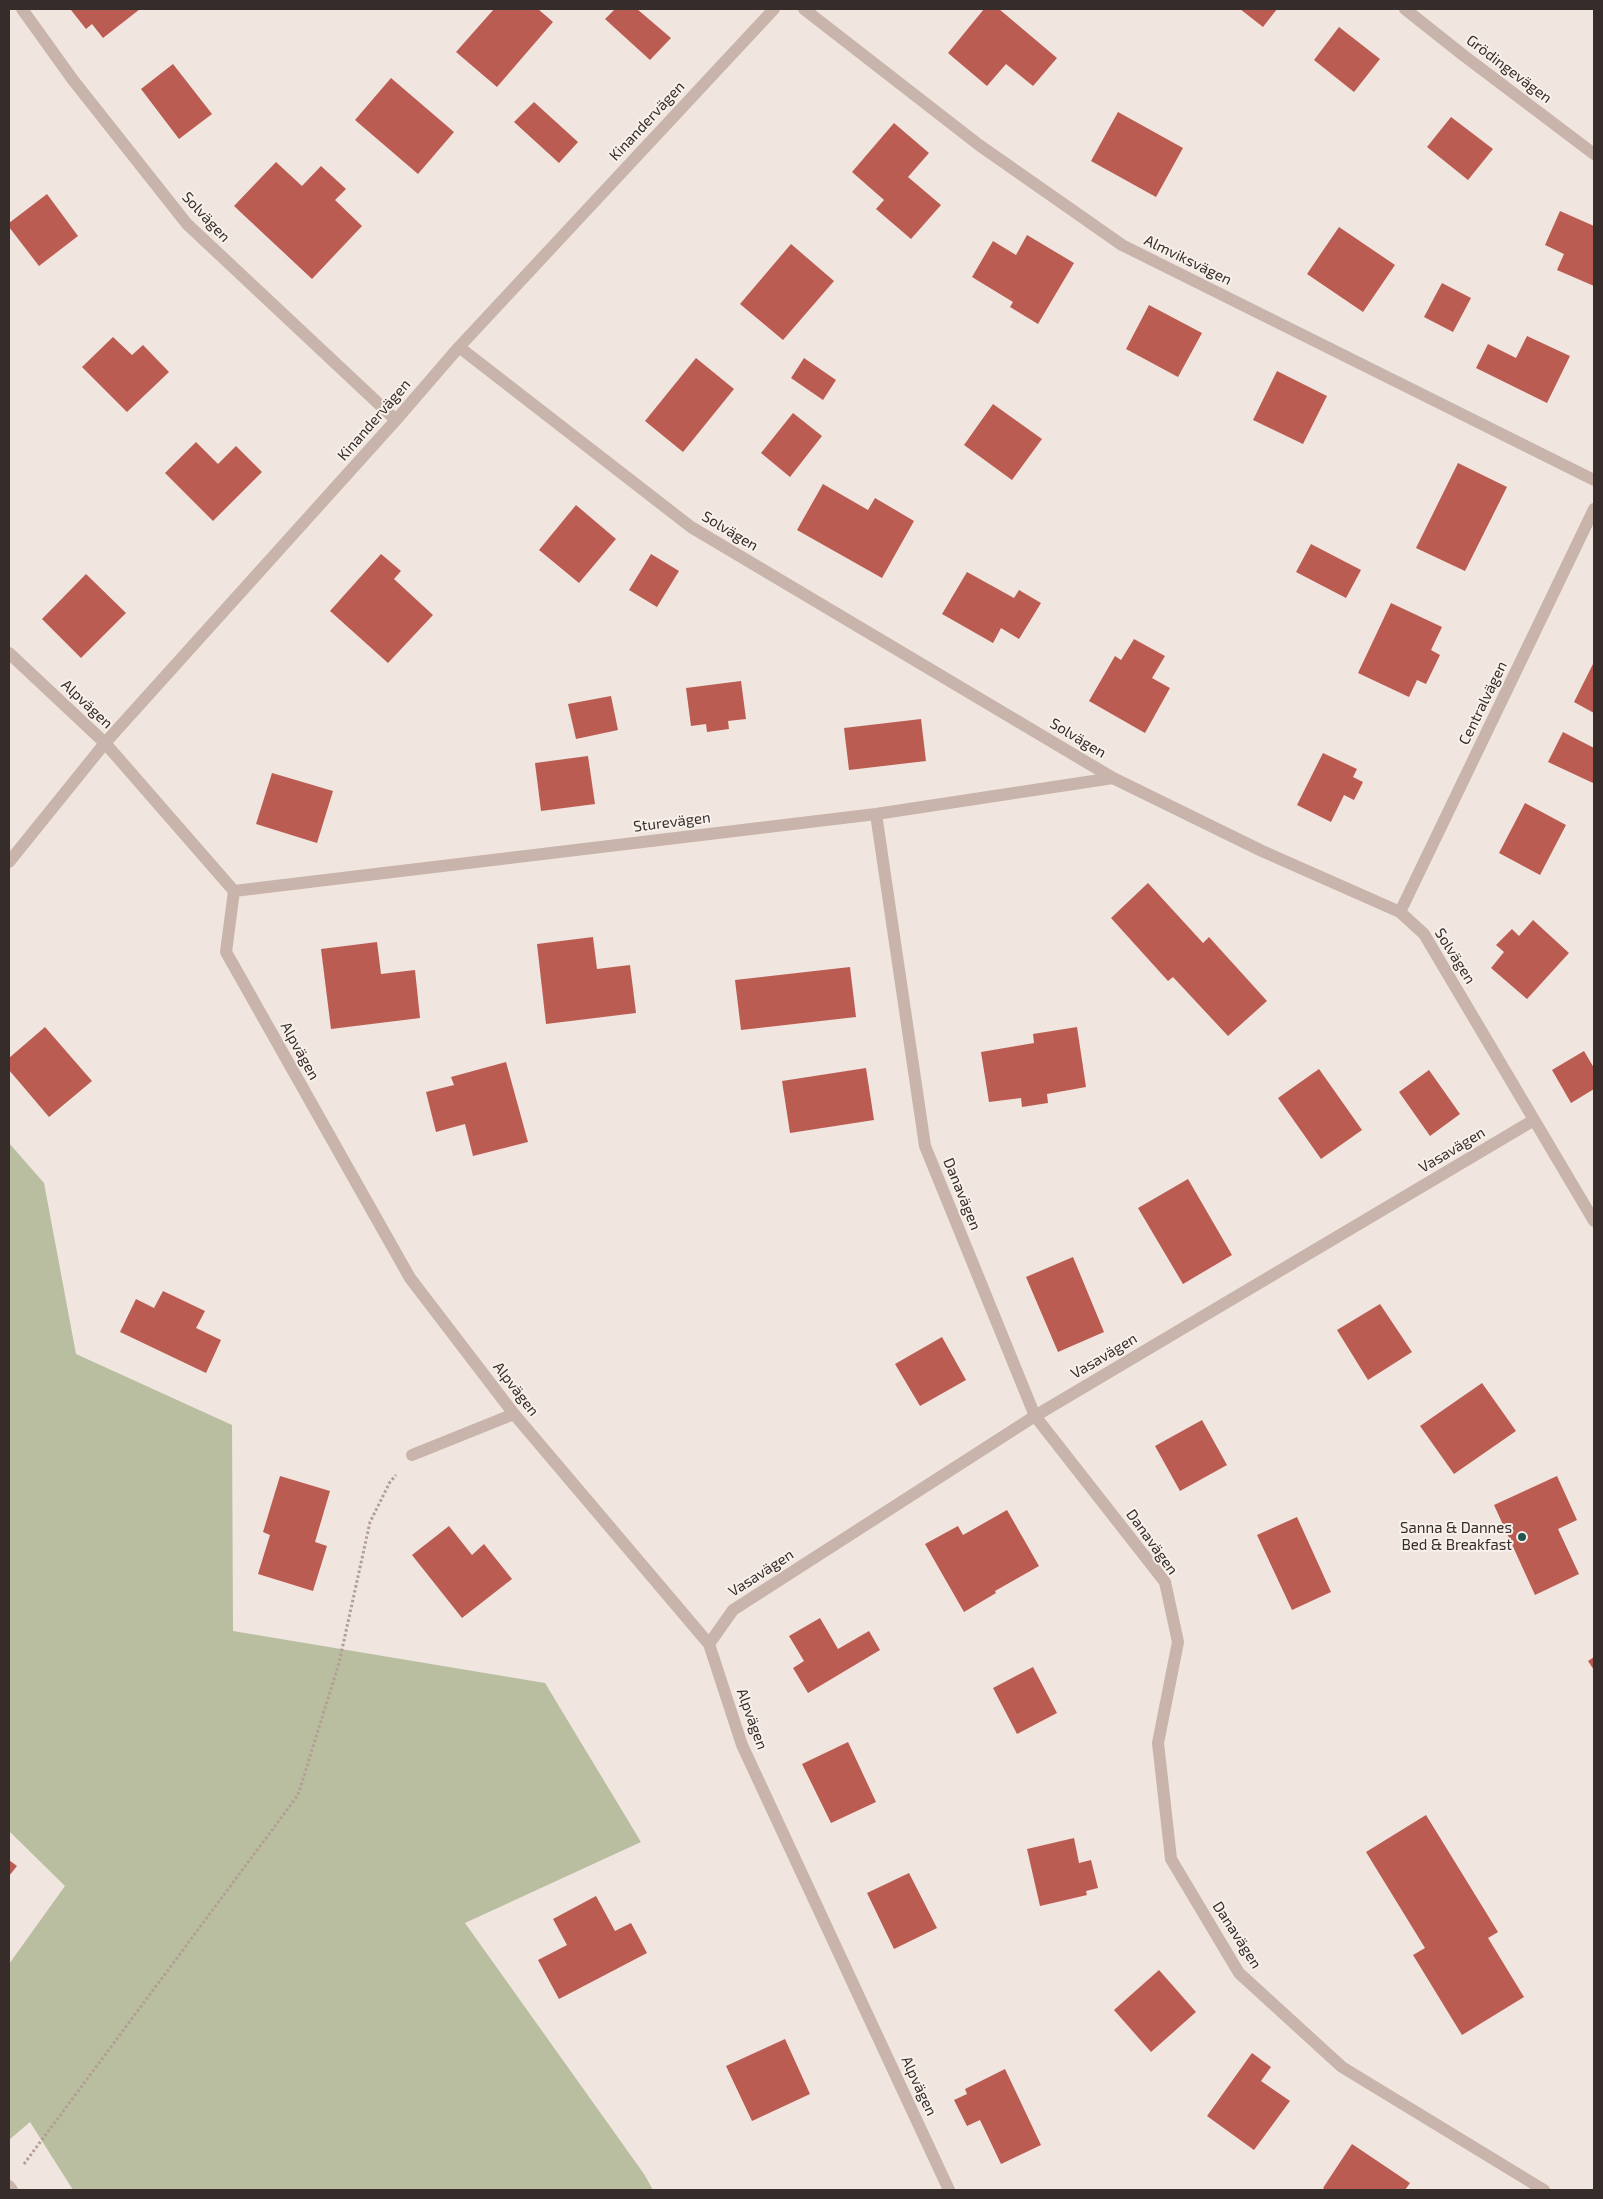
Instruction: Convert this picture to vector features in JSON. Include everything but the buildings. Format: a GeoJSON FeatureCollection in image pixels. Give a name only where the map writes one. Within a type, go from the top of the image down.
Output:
{"type":"FeatureCollection","features":[{"type":"Feature","properties":{"kind":"street","name":"Solvägen"},"geometry":{"type":"LineString","coordinates":[[22,9],[74,80],[187,224],[396,420]]}},
{"type":"Feature","properties":{"kind":"street","name":"Kinandervägen"},"geometry":{"type":"LineString","coordinates":[[9,862],[105,743],[396,420],[458,347],[774,9]]}},
{"type":"Feature","properties":{"kind":"street","name":"Almviksvägen"},"geometry":{"type":"LineString","coordinates":[[804,9],[979,145],[1122,245],[1594,480]]}},
{"type":"Feature","properties":{"kind":"street","name":"Grödingevägen"},"geometry":{"type":"LineString","coordinates":[[1405,9],[1594,154]]}},
{"type":"Feature","properties":{"kind":"street","name":"Solvägen"},"geometry":{"type":"LineString","coordinates":[[458,347],[691,527],[1113,778],[1262,851],[1400,912],[1424,934],[1594,1221]]}},
{"type":"Feature","properties":{"kind":"street","name":"Centralvägen"},"geometry":{"type":"LineString","coordinates":[[1400,912],[1594,509]]}},
{"type":"Feature","properties":{"kind":"street","name":"Alpvägen"},"geometry":{"type":"LineString","coordinates":[[9,653],[105,743],[234,891],[226,952],[410,1278],[514,1414],[709,1644],[742,1745],[949,2190]]}},
{"type":"Feature","properties":{"kind":"street","name":"Sturevägen"},"geometry":{"type":"LineString","coordinates":[[234,891],[876,814],[1113,778]]}},
{"type":"Feature","properties":{"kind":"street","name":"Danavägen"},"geometry":{"type":"LineString","coordinates":[[876,814],[925,1146],[1034,1416],[1165,1582],[1178,1642],[1158,1743],[1172,1859],[1239,1973],[1342,2067],[1544,2190]]}},
{"type":"Feature","properties":{"kind":"street","name":"Vasavägen"},"geometry":{"type":"LineString","coordinates":[[709,1644],[733,1610],[1034,1416],[1534,1120]]}},
{"type":"Feature","properties":{"kind":"street"},"geometry":{"type":"LineString","coordinates":[[412,1455],[514,1414]]}},
{"type":"Feature","properties":{"kind":"street"},"geometry":{"type":"LineString","coordinates":[[9,2186],[12,2190]]}},
{"type":"Feature","properties":{"kind":"path"},"geometry":{"type":"LineString","coordinates":[[9,2186],[298,1795],[340,1663],[370,1522],[390,1482],[412,1455]]}},
{"type":"Feature","properties":{"kind":"green space"},"geometry":{"type":"Polygon","coordinates":[[[9,1143],[44,1183],[76,1354],[232,1425],[233,1631],[545,1683],[641,1842],[465,1923],[644,2174],[653,2190],[73,2190],[30,2122],[9,2140],[9,1964],[65,1886],[9,1831],[9,1143]]]}},
{"type":"Feature","properties":{"kind":"place","name":"Sanna & Dannes Bed & Breakfast"},"geometry":{"type":"Point","coordinates":[1522,1537]}}]}
